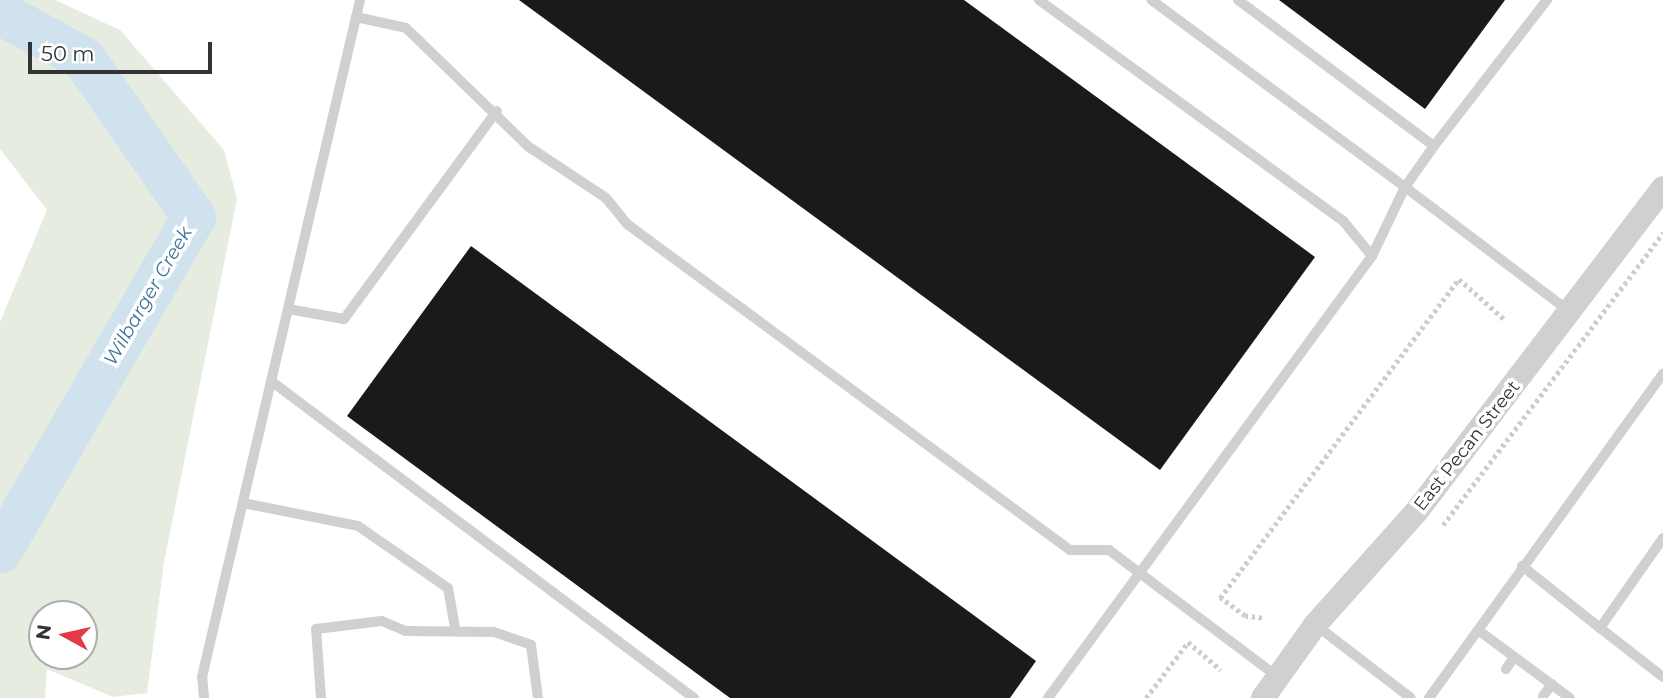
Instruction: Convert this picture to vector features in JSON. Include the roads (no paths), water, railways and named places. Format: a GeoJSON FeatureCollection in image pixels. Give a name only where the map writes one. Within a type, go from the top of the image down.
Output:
{"type":"FeatureCollection","features":[{"type":"Feature","properties":{"kind":"street","name":"East Pecan Street"},"geometry":{"type":"LineString","coordinates":[[1264,698],[1315,625],[1417,511],[1663,188]]}},
{"type":"Feature","properties":{"kind":"lane"},"geometry":{"type":"LineString","coordinates":[[204,698],[202,677],[360,0]]}},
{"type":"Feature","properties":{"kind":"lane"},"geometry":{"type":"LineString","coordinates":[[1039,0],[1344,222],[1372,256]]}},
{"type":"Feature","properties":{"kind":"lane"},"geometry":{"type":"LineString","coordinates":[[1151,0],[1570,311]]}},
{"type":"Feature","properties":{"kind":"lane"},"geometry":{"type":"LineString","coordinates":[[1238,0],[1434,146]]}},
{"type":"Feature","properties":{"kind":"lane"},"geometry":{"type":"LineString","coordinates":[[1048,698],[1372,256],[1405,187],[1434,146],[1547,0]]}},
{"type":"Feature","properties":{"kind":"lane"},"geometry":{"type":"LineString","coordinates":[[355,17],[406,28],[497,111],[529,147],[606,198],[627,224],[1070,550],[1109,550],[1278,677]]}},
{"type":"Feature","properties":{"kind":"lane"},"geometry":{"type":"LineString","coordinates":[[288,309],[344,319],[497,111]]}},
{"type":"Feature","properties":{"kind":"lane"},"geometry":{"type":"LineString","coordinates":[[1429,698],[1663,374]]}},
{"type":"Feature","properties":{"kind":"lane"},"geometry":{"type":"LineString","coordinates":[[271,381],[694,698]]}},
{"type":"Feature","properties":{"kind":"lane"},"geometry":{"type":"LineString","coordinates":[[243,503],[358,526],[448,588],[455,627]]}},
{"type":"Feature","properties":{"kind":"lane"},"geometry":{"type":"LineString","coordinates":[[1600,628],[1663,538]]}},
{"type":"Feature","properties":{"kind":"lane"},"geometry":{"type":"LineString","coordinates":[[1522,566],[1663,677]]}},
{"type":"Feature","properties":{"kind":"lane"},"geometry":{"type":"LineString","coordinates":[[321,698],[316,629],[382,621],[405,631],[455,627],[531,645],[538,698]]}},
{"type":"Feature","properties":{"kind":"lane"},"geometry":{"type":"LineString","coordinates":[[1315,625],[1410,698]]}},
{"type":"Feature","properties":{"kind":"lane"},"geometry":{"type":"LineString","coordinates":[[1478,630],[1570,698]]}},
{"type":"Feature","properties":{"kind":"lane"},"geometry":{"type":"LineString","coordinates":[[1506,668],[1514,657]]}},
{"type":"Feature","properties":{"kind":"lane"},"geometry":{"type":"LineString","coordinates":[[1543,696],[1552,684]]}},
{"type":"Feature","properties":{"kind":"waterway","name":"Wilbarger Creek"},"geometry":{"type":"LineString","coordinates":[[0,13],[84,59],[194,217],[0,552]]}}]}
